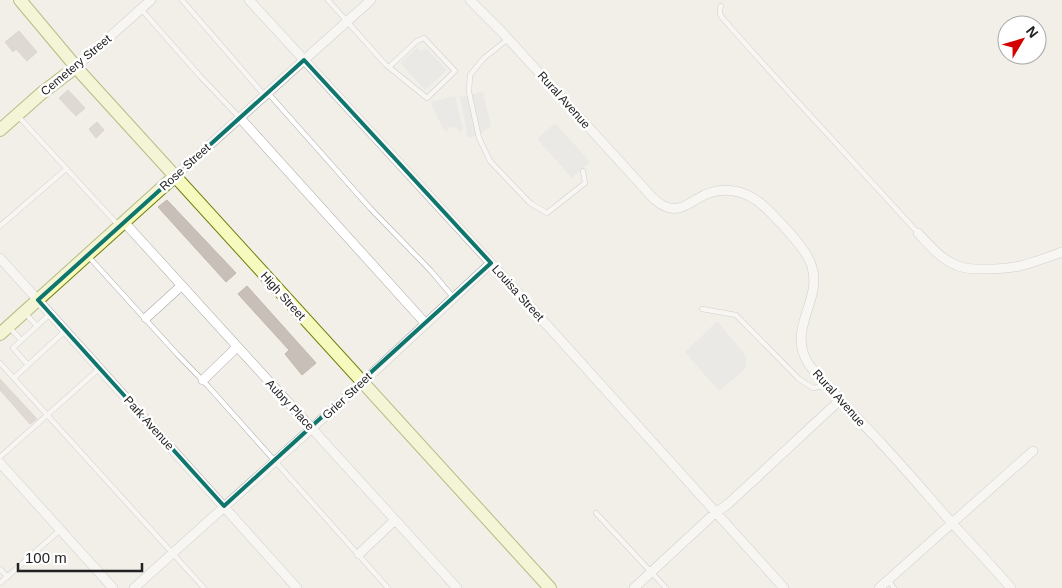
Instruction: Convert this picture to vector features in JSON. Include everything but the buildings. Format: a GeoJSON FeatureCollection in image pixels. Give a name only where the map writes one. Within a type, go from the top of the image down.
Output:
{"type":"FeatureCollection","features":[{"type":"Feature","properties":{"kind":"main road","name":"High Street"},"geometry":{"type":"LineString","coordinates":[[20,0],[76,67],[550,588]]}},
{"type":"Feature","properties":{"kind":"main road","name":"Cemetery Street"},"geometry":{"type":"LineString","coordinates":[[0,130],[76,67]]}},
{"type":"Feature","properties":{"kind":"main road","name":"Rose Street"},"geometry":{"type":"LineString","coordinates":[[4,330],[175,176]]}},
{"type":"Feature","properties":{"kind":"street","name":"Cemetery Street"},"geometry":{"type":"LineString","coordinates":[[76,67],[151,0]]}},
{"type":"Feature","properties":{"kind":"street","name":"Louisa Street"},"geometry":{"type":"LineString","coordinates":[[249,0],[784,588]]}},
{"type":"Feature","properties":{"kind":"street","name":"Rose Street"},"geometry":{"type":"LineString","coordinates":[[175,176],[371,0]]}},
{"type":"Feature","properties":{"kind":"street","name":"Rural Avenue"},"geometry":{"type":"LineString","coordinates":[[470,0],[643,187],[664,206],[675,209],[682,208],[703,195],[721,190],[740,191],[755,199],[788,232],[804,252],[812,267],[811,298],[801,328],[802,350],[808,362],[826,386],[892,455],[1011,588]]}},
{"type":"Feature","properties":{"kind":"street"},"geometry":{"type":"LineString","coordinates":[[240,118],[426,324]]}},
{"type":"Feature","properties":{"kind":"street","name":"Aubry Place"},"geometry":{"type":"LineString","coordinates":[[122,224],[238,347],[457,588]]}},
{"type":"Feature","properties":{"kind":"street"},"geometry":{"type":"LineString","coordinates":[[918,233],[955,265],[970,269],[1020,267],[1062,252]]}},
{"type":"Feature","properties":{"kind":"street","name":"Park Avenue"},"geometry":{"type":"LineString","coordinates":[[0,258],[297,588]]}},
{"type":"Feature","properties":{"kind":"street","name":"Grier Street"},"geometry":{"type":"LineString","coordinates":[[134,588],[491,264]]}},
{"type":"Feature","properties":{"kind":"street"},"geometry":{"type":"LineString","coordinates":[[146,318],[181,286]]}},
{"type":"Feature","properties":{"kind":"street"},"geometry":{"type":"LineString","coordinates":[[203,380],[238,347]]}},
{"type":"Feature","properties":{"kind":"street"},"geometry":{"type":"LineString","coordinates":[[634,588],[840,400]]}},
{"type":"Feature","properties":{"kind":"street"},"geometry":{"type":"LineString","coordinates":[[879,588],[1033,451]]}},
{"type":"Feature","properties":{"kind":"street"},"geometry":{"type":"LineString","coordinates":[[0,464],[113,588]]}},
{"type":"Feature","properties":{"kind":"street"},"geometry":{"type":"LineString","coordinates":[[361,552],[395,520]]}},
{"type":"Feature","properties":{"kind":"lane"},"geometry":{"type":"LineString","coordinates":[[182,0],[454,298]]}},
{"type":"Feature","properties":{"kind":"lane"},"geometry":{"type":"LineString","coordinates":[[328,0],[389,67],[427,98],[455,71],[424,38],[417,41],[389,67]]}},
{"type":"Feature","properties":{"kind":"lane"},"geometry":{"type":"LineString","coordinates":[[720,6],[721,16],[726,22],[918,233]]}},
{"type":"Feature","properties":{"kind":"lane"},"geometry":{"type":"LineString","coordinates":[[141,9],[240,118]]}},
{"type":"Feature","properties":{"kind":"lane"},"geometry":{"type":"LineString","coordinates":[[508,39],[484,58],[470,75],[469,92],[479,138],[490,161],[530,203],[547,213],[585,183],[583,171]]}},
{"type":"Feature","properties":{"kind":"lane","name":"Aubry Place"},"geometry":{"type":"LineString","coordinates":[[17,115],[66,169],[122,224]]}},
{"type":"Feature","properties":{"kind":"lane"},"geometry":{"type":"LineString","coordinates":[[0,226],[66,169]]}},
{"type":"Feature","properties":{"kind":"lane"},"geometry":{"type":"LineString","coordinates":[[88,255],[177,354],[203,380],[274,461],[361,552],[388,588]]}},
{"type":"Feature","properties":{"kind":"lane"},"geometry":{"type":"LineString","coordinates":[[702,309],[736,315],[799,379],[813,388],[826,386]]}},
{"type":"Feature","properties":{"kind":"lane"},"geometry":{"type":"LineString","coordinates":[[24,312],[37,326]]}},
{"type":"Feature","properties":{"kind":"lane"},"geometry":{"type":"LineString","coordinates":[[28,364],[13,348],[50,314]]}},
{"type":"Feature","properties":{"kind":"lane"},"geometry":{"type":"LineString","coordinates":[[4,330],[21,340]]}},
{"type":"Feature","properties":{"kind":"lane"},"geometry":{"type":"LineString","coordinates":[[14,378],[66,330]]}},
{"type":"Feature","properties":{"kind":"lane"},"geometry":{"type":"LineString","coordinates":[[0,363],[204,588]]}},
{"type":"Feature","properties":{"kind":"lane"},"geometry":{"type":"LineString","coordinates":[[0,457],[100,368]]}},
{"type":"Feature","properties":{"kind":"lane"},"geometry":{"type":"LineString","coordinates":[[596,513],[666,588]]}},
{"type":"Feature","properties":{"kind":"lane"},"geometry":{"type":"LineString","coordinates":[[0,583],[60,530]]}},
{"type":"Feature","properties":{"kind":"lane"},"geometry":{"type":"LineString","coordinates":[[0,569],[8,577]]}},
{"type":"Feature","properties":{"kind":"lane"},"geometry":{"type":"LineString","coordinates":[[888,580],[894,588]]}},
{"type":"Feature","properties":{"kind":"highlighted area"},"geometry":{"type":"Polygon","coordinates":[[[304,60],[491,263],[224,506],[38,300],[304,60]]]}},
{"type":"Feature","properties":{"kind":"shaded area"},"geometry":{"type":"Polygon","coordinates":[[[417,48],[421,51],[426,48],[447,70],[425,90],[400,63],[417,48]]]}},
{"type":"Feature","properties":{"kind":"shaded area"},"geometry":{"type":"Polygon","coordinates":[[[483,92],[491,127],[476,136],[468,138],[460,97],[483,92]]]}},
{"type":"Feature","properties":{"kind":"shaded area"},"geometry":{"type":"Polygon","coordinates":[[[455,96],[463,129],[460,133],[456,128],[450,127],[446,132],[430,102],[455,96]]]}},
{"type":"Feature","properties":{"kind":"shaded area"},"geometry":{"type":"Polygon","coordinates":[[[555,123],[590,162],[572,178],[537,139],[555,123]]]}},
{"type":"Feature","properties":{"kind":"shaded area"},"geometry":{"type":"Polygon","coordinates":[[[717,321],[747,359],[745,369],[719,391],[685,352],[717,321]]]}}]}
